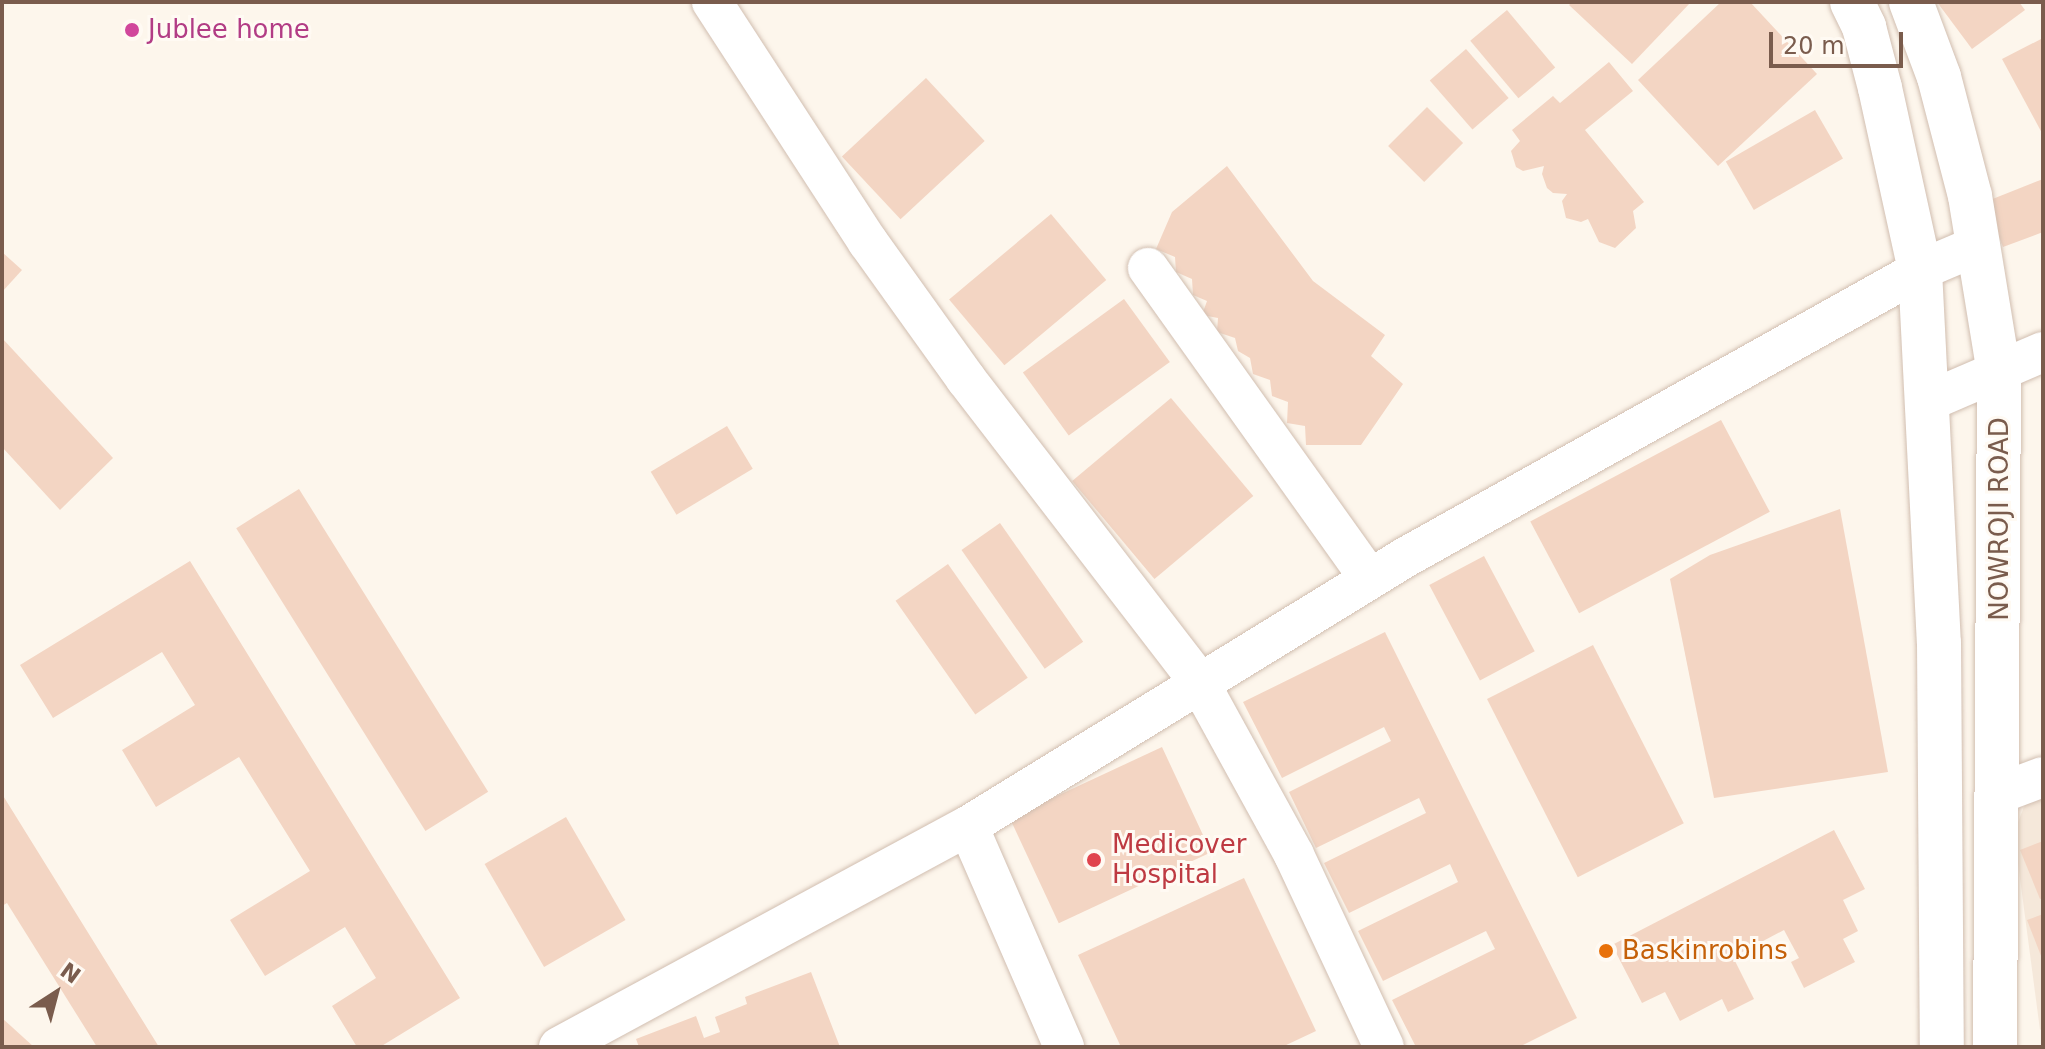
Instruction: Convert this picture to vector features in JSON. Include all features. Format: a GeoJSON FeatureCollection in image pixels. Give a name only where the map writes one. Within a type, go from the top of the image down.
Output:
{"type":"FeatureCollection","features":[{"type":"Feature","properties":{"kind":"street"},"geometry":{"type":"LineString","coordinates":[[712,2],[868,242],[957,367],[1199,682],[1294,855],[1384,1047]]}},
{"type":"Feature","properties":{"kind":"street"},"geometry":{"type":"LineString","coordinates":[[1852,2],[1864,27],[1880,88],[1920,270],[1939,643],[1942,1047]]}},
{"type":"Feature","properties":{"kind":"street","name":"NOWROJI ROAD"},"geometry":{"type":"LineString","coordinates":[[1911,2],[1939,77],[1979,245],[1999,373],[1995,1047]]}},
{"type":"Feature","properties":{"kind":"street"},"geometry":{"type":"LineString","coordinates":[[559,1047],[968,826],[1369,578],[1920,270],[1979,245]]}},
{"type":"Feature","properties":{"kind":"street"},"geometry":{"type":"LineString","coordinates":[[1148,268],[1369,578]]}},
{"type":"Feature","properties":{"kind":"street"},"geometry":{"type":"LineString","coordinates":[[1929,401],[2043,352]]}},
{"type":"Feature","properties":{"kind":"street"},"geometry":{"type":"LineString","coordinates":[[1995,795],[2043,777]]}},
{"type":"Feature","properties":{"kind":"street"},"geometry":{"type":"LineString","coordinates":[[968,826],[1064,1047]]}},
{"type":"Feature","properties":{"kind":"shaded area"},"geometry":{"type":"Polygon","coordinates":[[[2043,786],[2043,1028],[2040,1030],[2014,833],[2030,791],[2043,786]]]}},
{"type":"Feature","properties":{"kind":"building"},"geometry":{"type":"Polygon","coordinates":[[[1572,2],[1691,2],[1632,64],[1569,5],[1572,2]]]}},
{"type":"Feature","properties":{"kind":"building"},"geometry":{"type":"Polygon","coordinates":[[[1721,2],[1750,2],[1817,74],[1718,166],[1638,80],[1721,2]]]}},
{"type":"Feature","properties":{"kind":"building"},"geometry":{"type":"Polygon","coordinates":[[[1937,2],[2019,2],[2025,10],[1972,49],[1937,2]]]}},
{"type":"Feature","properties":{"kind":"building"},"geometry":{"type":"Polygon","coordinates":[[[1507,10],[1555,67],[1518,98],[1470,41],[1507,10]]]}},
{"type":"Feature","properties":{"kind":"building"},"geometry":{"type":"Polygon","coordinates":[[[2043,38],[2043,135],[2002,59],[2043,38]]]}},
{"type":"Feature","properties":{"kind":"building"},"geometry":{"type":"Polygon","coordinates":[[[1466,49],[1509,98],[1472,130],[1430,80],[1466,49]]]}},
{"type":"Feature","properties":{"kind":"building"},"geometry":{"type":"Polygon","coordinates":[[[1609,62],[1633,91],[1585,130],[1644,202],[1633,211],[1636,228],[1615,248],[1599,242],[1588,219],[1581,222],[1566,218],[1562,201],[1567,194],[1553,193],[1547,188],[1542,174],[1544,166],[1523,171],[1516,167],[1511,151],[1520,141],[1512,130],[1553,96],[1560,103],[1609,62]]]}},
{"type":"Feature","properties":{"kind":"building"},"geometry":{"type":"Polygon","coordinates":[[[926,78],[985,141],[901,219],[842,156],[926,78]]]}},
{"type":"Feature","properties":{"kind":"building"},"geometry":{"type":"Polygon","coordinates":[[[1427,107],[1463,143],[1424,182],[1388,146],[1427,107]]]}},
{"type":"Feature","properties":{"kind":"building"},"geometry":{"type":"Polygon","coordinates":[[[1815,110],[1843,158],[1754,210],[1726,162],[1815,110]]]}},
{"type":"Feature","properties":{"kind":"building"},"geometry":{"type":"Polygon","coordinates":[[[1227,166],[1313,281],[1385,335],[1371,356],[1403,384],[1361,445],[1306,445],[1305,426],[1287,423],[1288,402],[1272,396],[1270,380],[1253,374],[1250,358],[1238,351],[1235,338],[1217,332],[1218,318],[1202,315],[1207,301],[1193,295],[1192,279],[1176,272],[1175,257],[1156,249],[1172,212],[1227,166]]]}},
{"type":"Feature","properties":{"kind":"building"},"geometry":{"type":"Polygon","coordinates":[[[2043,179],[2043,232],[2003,247],[1985,202],[2043,179]]]}},
{"type":"Feature","properties":{"kind":"building"},"geometry":{"type":"Polygon","coordinates":[[[1051,214],[1106,280],[1004,365],[949,299],[1051,214]]]}},
{"type":"Feature","properties":{"kind":"building"},"geometry":{"type":"Polygon","coordinates":[[[2,252],[22,270],[2,292],[2,252]]]}},
{"type":"Feature","properties":{"kind":"building"},"geometry":{"type":"Polygon","coordinates":[[[1124,299],[1170,362],[1069,436],[1023,372],[1124,299]]]}},
{"type":"Feature","properties":{"kind":"building"},"geometry":{"type":"Polygon","coordinates":[[[2,338],[113,458],[60,510],[2,447],[2,338]]]}},
{"type":"Feature","properties":{"kind":"building"},"geometry":{"type":"Polygon","coordinates":[[[1171,398],[1253,496],[1154,579],[1072,481],[1171,398]]]}},
{"type":"Feature","properties":{"kind":"building"},"geometry":{"type":"Polygon","coordinates":[[[1721,420],[1770,512],[1579,613],[1530,521],[1721,420]]]}},
{"type":"Feature","properties":{"kind":"building"},"geometry":{"type":"Polygon","coordinates":[[[727,426],[753,469],[676,515],[651,472],[727,426]]]}},
{"type":"Feature","properties":{"kind":"building"},"geometry":{"type":"Polygon","coordinates":[[[299,489],[488,792],[425,831],[236,528],[299,489]]]}},
{"type":"Feature","properties":{"kind":"building"},"geometry":{"type":"Polygon","coordinates":[[[1840,509],[1888,772],[1714,798],[1670,579],[1710,555],[1840,509]]]}},
{"type":"Feature","properties":{"kind":"building"},"geometry":{"type":"Polygon","coordinates":[[[1000,523],[1083,642],[1045,669],[961,550],[1000,523]]]}},
{"type":"Feature","properties":{"kind":"building"},"geometry":{"type":"Polygon","coordinates":[[[1484,556],[1535,651],[1480,680],[1429,585],[1484,556]]]}},
{"type":"Feature","properties":{"kind":"building"},"geometry":{"type":"Polygon","coordinates":[[[190,561],[460,998],[380,1047],[357,1047],[332,1006],[376,978],[345,927],[265,976],[230,920],[310,871],[239,757],[156,807],[122,750],[195,705],[162,652],[53,718],[20,665],[190,561]]]}},
{"type":"Feature","properties":{"kind":"building"},"geometry":{"type":"Polygon","coordinates":[[[948,564],[1028,678],[975,715],[896,601],[948,564]]]}},
{"type":"Feature","properties":{"kind":"building"},"geometry":{"type":"Polygon","coordinates":[[[1385,632],[1577,1018],[1519,1047],[1416,1047],[1392,1000],[1495,949],[1486,931],[1383,981],[1358,931],[1458,882],[1450,864],[1349,913],[1324,863],[1426,813],[1419,798],[1316,848],[1289,792],[1391,741],[1384,727],[1282,778],[1243,702],[1385,632]]]}},
{"type":"Feature","properties":{"kind":"building"},"geometry":{"type":"Polygon","coordinates":[[[1593,645],[1684,823],[1578,877],[1487,699],[1593,645]]]}},
{"type":"Feature","properties":{"kind":"building"},"geometry":{"type":"Polygon","coordinates":[[[1162,747],[1211,852],[1059,923],[1010,818],[1162,747]]]}},
{"type":"Feature","properties":{"kind":"building"},"geometry":{"type":"Polygon","coordinates":[[[2,794],[159,1047],[97,1047],[7,903],[2,906],[2,794]]]}},
{"type":"Feature","properties":{"kind":"building"},"geometry":{"type":"Polygon","coordinates":[[[566,817],[626,920],[544,967],[485,864],[566,817]]]}},
{"type":"Feature","properties":{"kind":"building"},"geometry":{"type":"Polygon","coordinates":[[[1834,830],[1865,889],[1843,900],[1858,931],[1843,939],[1855,962],[1804,988],[1791,962],[1799,958],[1784,930],[1733,957],[1754,999],[1728,1012],[1722,999],[1680,1021],[1665,992],[1642,1003],[1612,945],[1834,830]]]}},
{"type":"Feature","properties":{"kind":"building"},"geometry":{"type":"Polygon","coordinates":[[[2043,841],[2043,898],[2040,899],[2020,850],[2043,841]]]}},
{"type":"Feature","properties":{"kind":"building"},"geometry":{"type":"Polygon","coordinates":[[[1244,878],[1316,1031],[1282,1047],[1121,1047],[1078,955],[1244,878]]]}},
{"type":"Feature","properties":{"kind":"building"},"geometry":{"type":"Polygon","coordinates":[[[2043,914],[2043,961],[2027,920],[2043,914]]]}},
{"type":"Feature","properties":{"kind":"building"},"geometry":{"type":"Polygon","coordinates":[[[811,972],[840,1047],[639,1047],[636,1039],[696,1016],[704,1038],[720,1032],[715,1017],[747,1004],[745,997],[811,972]]]}},
{"type":"Feature","properties":{"kind":"building"},"geometry":{"type":"Polygon","coordinates":[[[2,1018],[34,1047],[2,1047],[2,1018]]]}},
{"type":"Feature","properties":{"kind":"place","name":"Jublee home"},"geometry":{"type":"Point","coordinates":[132,30]}},
{"type":"Feature","properties":{"kind":"place","name":"Medicover Hospital"},"geometry":{"type":"Point","coordinates":[1094,860]}},
{"type":"Feature","properties":{"kind":"place","name":"Baskinrobins"},"geometry":{"type":"Point","coordinates":[1606,951]}}]}
